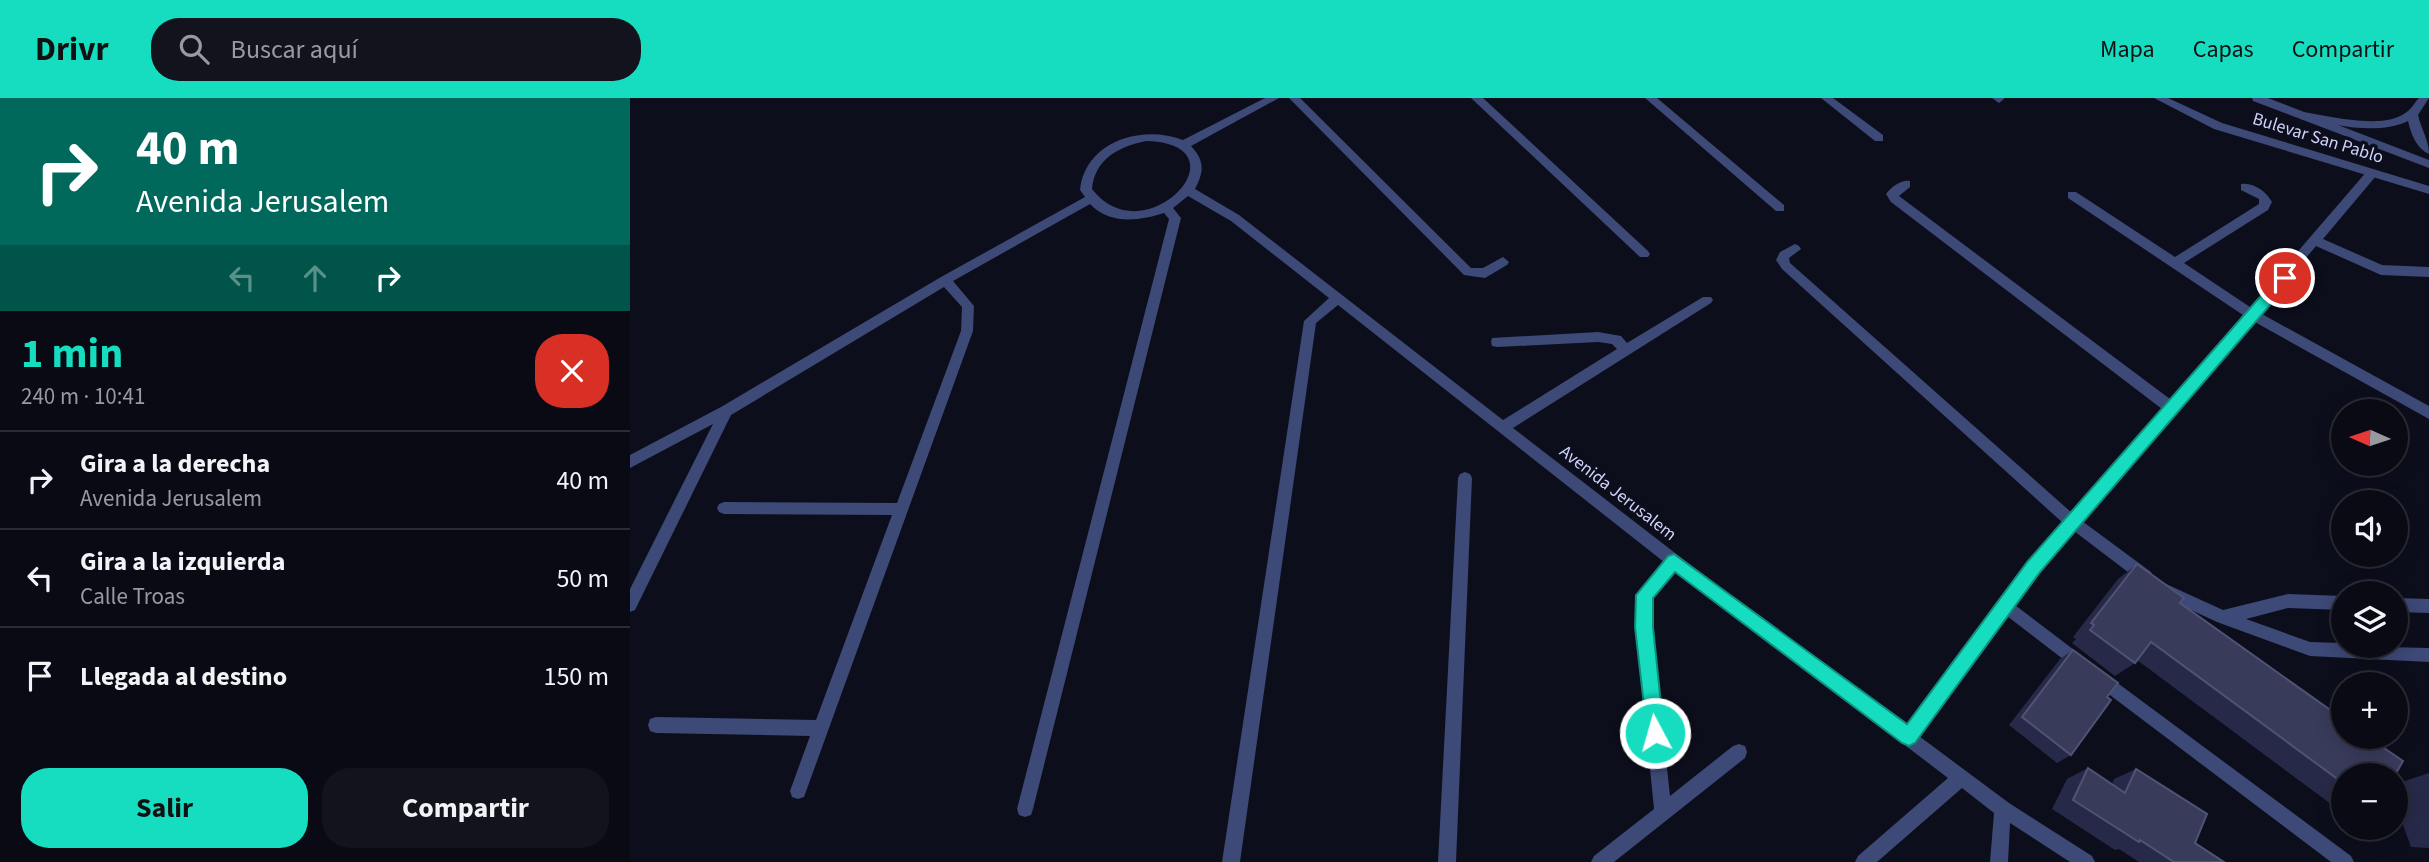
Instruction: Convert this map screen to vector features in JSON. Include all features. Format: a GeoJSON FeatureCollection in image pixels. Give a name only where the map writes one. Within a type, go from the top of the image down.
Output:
{"type":"FeatureCollection","features":[{"type":"Feature","properties":{"kind":"street"},"geometry":{"type":"LineString","coordinates":[[1184,145],[1274,98]]}},
{"type":"Feature","properties":{"kind":"street"},"geometry":{"type":"LineString","coordinates":[[1294,98],[1468,272],[1485,273],[1503,262]]}},
{"type":"Feature","properties":{"kind":"street"},"geometry":{"type":"LineString","coordinates":[[1476,98],[1644,254]]}},
{"type":"Feature","properties":{"kind":"street"},"geometry":{"type":"LineString","coordinates":[[1650,98],[1780,208]]}},
{"type":"Feature","properties":{"kind":"street"},"geometry":{"type":"LineString","coordinates":[[1826,98],[1879,138]]}},
{"type":"Feature","properties":{"kind":"street","name":"Bulevar San Pablo"},"geometry":{"type":"LineString","coordinates":[[2159,98],[2218,125],[2429,190]]}},
{"type":"Feature","properties":{"kind":"street","name":"Bulevar San Pablo"},"geometry":{"type":"LineString","coordinates":[[2257,98],[2429,164]]}},
{"type":"Feature","properties":{"kind":"street"},"geometry":{"type":"LineString","coordinates":[[2303,116],[2377,124],[2398,121],[2414,111],[2425,98]]}},
{"type":"Feature","properties":{"kind":"street"},"geometry":{"type":"LineString","coordinates":[[2414,111],[2429,113]]}},
{"type":"Feature","properties":{"kind":"street"},"geometry":{"type":"LineString","coordinates":[[2414,111],[2417,135],[2429,150]]}},
{"type":"Feature","properties":{"kind":"street"},"geometry":{"type":"LineString","coordinates":[[1160,137],[1184,145],[1192,152],[1198,171],[1189,191],[1167,208],[1145,214],[1122,215],[1098,207],[1090,199],[1086,180],[1096,159],[1106,151],[1132,139],[1160,137]]}},
{"type":"Feature","properties":{"kind":"street"},"geometry":{"type":"LineString","coordinates":[[1909,736],[2004,605],[2072,522],[2253,315],[2372,173]]}},
{"type":"Feature","properties":{"kind":"street"},"geometry":{"type":"LineString","coordinates":[[1906,184],[1894,191],[1892,194],[1895,199],[2171,408]]}},
{"type":"Feature","properties":{"kind":"street"},"geometry":{"type":"LineString","coordinates":[[2173,264],[2264,207],[2266,202],[2263,196],[2245,187]]}},
{"type":"Feature","properties":{"kind":"street","name":"Avenida Jerusalem"},"geometry":{"type":"LineString","coordinates":[[1189,191],[1235,218],[1674,561],[2003,809],[2085,862]]}},
{"type":"Feature","properties":{"kind":"street"},"geometry":{"type":"LineString","coordinates":[[2071,195],[2253,315],[2429,413]]}},
{"type":"Feature","properties":{"kind":"street"},"geometry":{"type":"LineString","coordinates":[[630,462],[726,411],[945,279],[1090,199]]}},
{"type":"Feature","properties":{"kind":"street"},"geometry":{"type":"LineString","coordinates":[[1025,810],[1175,218],[1167,208]]}},
{"type":"Feature","properties":{"kind":"street"},"geometry":{"type":"LineString","coordinates":[[2316,241],[2381,270],[2429,272]]}},
{"type":"Feature","properties":{"kind":"street"},"geometry":{"type":"LineString","coordinates":[[1795,248],[1784,255],[1782,260],[1786,266],[2072,522],[2163,589],[2222,617],[2310,649],[2429,655]]}},
{"type":"Feature","properties":{"kind":"street"},"geometry":{"type":"LineString","coordinates":[[798,791],[967,331],[968,306],[945,279]]}},
{"type":"Feature","properties":{"kind":"street"},"geometry":{"type":"LineString","coordinates":[[1231,862],[1310,321],[1338,298]]}},
{"type":"Feature","properties":{"kind":"street"},"geometry":{"type":"LineString","coordinates":[[1503,427],[1707,300]]}},
{"type":"Feature","properties":{"kind":"street"},"geometry":{"type":"LineString","coordinates":[[1497,342],[1598,337],[1616,340],[1627,351]]}},
{"type":"Feature","properties":{"kind":"street"},"geometry":{"type":"LineString","coordinates":[[630,605],[726,411]]}},
{"type":"Feature","properties":{"kind":"street"},"geometry":{"type":"LineString","coordinates":[[1447,862],[1465,478]]}},
{"type":"Feature","properties":{"kind":"street"},"geometry":{"type":"LineString","coordinates":[[724,508],[901,509]]}},
{"type":"Feature","properties":{"kind":"street"},"geometry":{"type":"LineString","coordinates":[[1663,813],[1644,627],[1645,595],[1674,561]]}},
{"type":"Feature","properties":{"kind":"street"},"geometry":{"type":"LineString","coordinates":[[2222,617],[2288,601],[2331,603]]}},
{"type":"Feature","properties":{"kind":"street"},"geometry":{"type":"LineString","coordinates":[[2004,605],[2345,862]]}},
{"type":"Feature","properties":{"kind":"street"},"geometry":{"type":"LineString","coordinates":[[2408,605],[2429,606]]}},
{"type":"Feature","properties":{"kind":"street"},"geometry":{"type":"LineString","coordinates":[[656,725],[821,728]]}},
{"type":"Feature","properties":{"kind":"street"},"geometry":{"type":"LineString","coordinates":[[1600,862],[1739,752]]}},
{"type":"Feature","properties":{"kind":"street"},"geometry":{"type":"LineString","coordinates":[[1864,862],[1962,777]]}},
{"type":"Feature","properties":{"kind":"street"},"geometry":{"type":"LineString","coordinates":[[2000,862],[2003,809]]}},
{"type":"Feature","properties":{"kind":"building"},"geometry":{"type":"Polygon","coordinates":[[[2137,564],[2184,598],[2180,603],[2331,710],[2331,749],[2386,749],[2403,761],[2331,763],[2331,774],[2151,642],[2135,663],[2090,630],[2094,625],[2091,623],[2137,564]]]}},
{"type":"Feature","properties":{"kind":"building"},"geometry":{"type":"Polygon","coordinates":[[[2073,650],[2118,683],[2107,697],[2111,700],[2071,755],[2022,717],[2073,650]]]}},
{"type":"Feature","properties":{"kind":"building"},"geometry":{"type":"Polygon","coordinates":[[[2088,768],[2125,793],[2136,769],[2207,814],[2195,843],[2224,862],[2174,862],[2073,800],[2088,768]]]}},
{"type":"Feature","properties":{"kind":"route"},"geometry":{"type":"LineString","coordinates":[[1655,733],[1644,627],[1645,595],[1674,561],[1909,736],[2034,567],[2285,278]]}}]}
